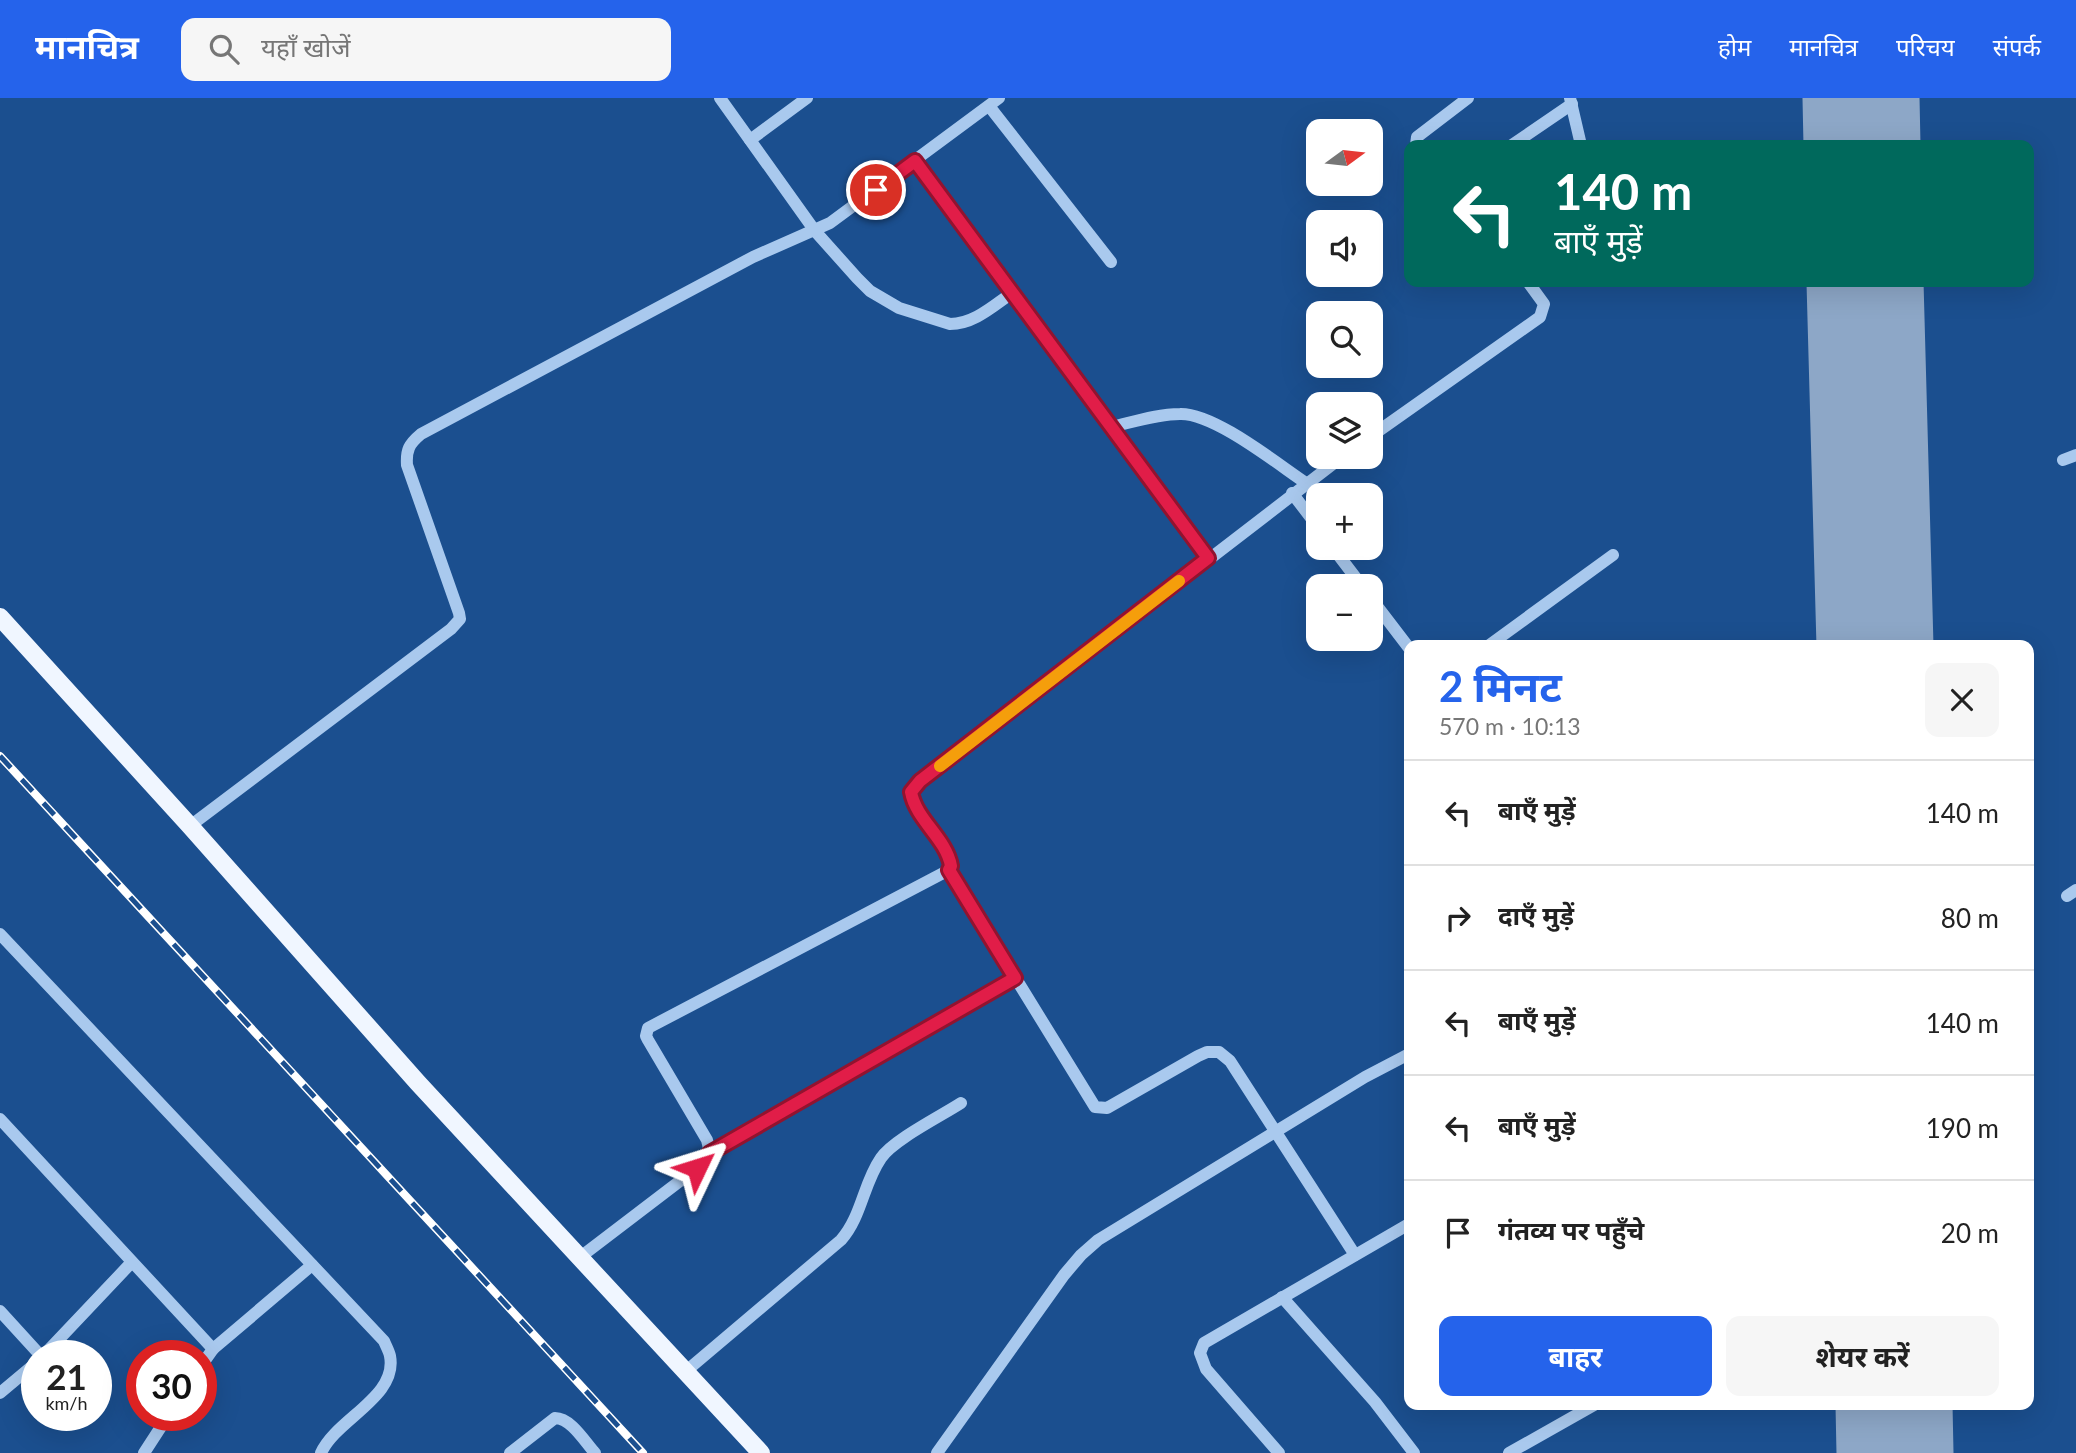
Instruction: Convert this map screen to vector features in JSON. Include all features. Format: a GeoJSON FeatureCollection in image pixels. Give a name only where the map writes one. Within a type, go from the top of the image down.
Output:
{"type":"FeatureCollection","features":[{"type":"Feature","properties":{"kind":"main road"},"geometry":{"type":"LineString","coordinates":[[0,617],[418,1083],[761,1453]]}},
{"type":"Feature","properties":{"kind":"street"},"geometry":{"type":"LineString","coordinates":[[720,98],[815,231],[870,291],[899,308],[950,324],[959,324],[979,316],[1012,293]]}},
{"type":"Feature","properties":{"kind":"street"},"geometry":{"type":"LineString","coordinates":[[750,140],[807,98]]}},
{"type":"Feature","properties":{"kind":"street"},"geometry":{"type":"LineString","coordinates":[[1417,140],[1468,98]]}},
{"type":"Feature","properties":{"kind":"street"},"geometry":{"type":"LineString","coordinates":[[1519,140],[1571,101],[1579,140]]}},
{"type":"Feature","properties":{"kind":"street"},"geometry":{"type":"LineString","coordinates":[[190,826],[451,629],[460,619],[407,465],[406,452],[411,442],[421,434],[753,257],[815,231],[857,205],[994,102],[1111,262]]}},
{"type":"Feature","properties":{"kind":"street"},"geometry":{"type":"LineString","coordinates":[[915,161],[1208,558]]}},
{"type":"Feature","properties":{"kind":"street"},"geometry":{"type":"LineString","coordinates":[[1383,428],[1540,317],[1544,304],[1532,287]]}},
{"type":"Feature","properties":{"kind":"street"},"geometry":{"type":"LineString","coordinates":[[1111,427],[1168,414],[1196,415],[1217,425],[1306,482]]}},
{"type":"Feature","properties":{"kind":"street"},"geometry":{"type":"LineString","coordinates":[[2063,460],[2076,455]]}},
{"type":"Feature","properties":{"kind":"street"},"geometry":{"type":"LineString","coordinates":[[710,1153],[707,1140],[646,1036],[648,1028],[949,870],[951,866],[947,853],[914,803],[911,792],[914,786],[1325,469]]}},
{"type":"Feature","properties":{"kind":"street"},"geometry":{"type":"LineString","coordinates":[[1292,493],[1306,511]]}},
{"type":"Feature","properties":{"kind":"street"},"geometry":{"type":"LineString","coordinates":[[1496,640],[1613,555]]}},
{"type":"Feature","properties":{"kind":"street"},"geometry":{"type":"LineString","coordinates":[[1342,560],[1353,574]]}},
{"type":"Feature","properties":{"kind":"street"},"geometry":{"type":"LineString","coordinates":[[1383,614],[1404,641]]}},
{"type":"Feature","properties":{"kind":"street"},"geometry":{"type":"LineString","coordinates":[[949,870],[1095,1107],[1107,1108],[1198,1056],[1213,1051],[1219,1052],[1230,1061],[1355,1255]]}},
{"type":"Feature","properties":{"kind":"street"},"geometry":{"type":"LineString","coordinates":[[0,934],[383,1341],[390,1356],[390,1373],[383,1388],[334,1434],[321,1453]]}},
{"type":"Feature","properties":{"kind":"street"},"geometry":{"type":"LineString","coordinates":[[579,1258],[697,1168],[710,1153],[1015,978]]}},
{"type":"Feature","properties":{"kind":"street"},"geometry":{"type":"LineString","coordinates":[[937,1453],[1081,1255],[1120,1226],[1404,1057]]}},
{"type":"Feature","properties":{"kind":"street"},"geometry":{"type":"LineString","coordinates":[[685,1372],[841,1240],[851,1228],[875,1169],[888,1150],[961,1103]]}},
{"type":"Feature","properties":{"kind":"street"},"geometry":{"type":"LineString","coordinates":[[0,1119],[205,1340]]}},
{"type":"Feature","properties":{"kind":"street"},"geometry":{"type":"LineString","coordinates":[[1279,1453],[1206,1369],[1200,1353],[1204,1343],[1404,1227]]}},
{"type":"Feature","properties":{"kind":"street"},"geometry":{"type":"LineString","coordinates":[[57,1340],[132,1262]]}},
{"type":"Feature","properties":{"kind":"street"},"geometry":{"type":"LineString","coordinates":[[217,1346],[312,1265]]}},
{"type":"Feature","properties":{"kind":"street"},"geometry":{"type":"LineString","coordinates":[[1282,1297],[1375,1402],[1414,1453]]}},
{"type":"Feature","properties":{"kind":"street"},"geometry":{"type":"LineString","coordinates":[[0,1311],[27,1340]]}},
{"type":"Feature","properties":{"kind":"street"},"geometry":{"type":"LineString","coordinates":[[0,1392],[21,1375]]}},
{"type":"Feature","properties":{"kind":"street"},"geometry":{"type":"LineString","coordinates":[[1509,1453],[1585,1410]]}},
{"type":"Feature","properties":{"kind":"street"},"geometry":{"type":"LineString","coordinates":[[510,1453],[555,1418],[561,1418],[595,1453]]}},
{"type":"Feature","properties":{"kind":"street"},"geometry":{"type":"LineString","coordinates":[[144,1453],[158,1431]]}},
{"type":"Feature","properties":{"kind":"runway"},"geometry":{"type":"LineString","coordinates":[[1861,98],[1862,140]]}},
{"type":"Feature","properties":{"kind":"runway"},"geometry":{"type":"LineString","coordinates":[[1865,287],[1875,640]]}},
{"type":"Feature","properties":{"kind":"runway"},"geometry":{"type":"LineString","coordinates":[[1894,1410],[1895,1453]]}},
{"type":"Feature","properties":{"kind":"railway"},"geometry":{"type":"LineString","coordinates":[[0,756],[643,1453]]}},
{"type":"Feature","properties":{"kind":"slow traffic"},"geometry":{"type":"LineString","coordinates":[[940,766],[1179,581]]}},
{"type":"Feature","properties":{"kind":"route"},"geometry":{"type":"LineString","coordinates":[[697,1168],[710,1153],[1015,978],[949,870],[951,866],[947,853],[914,803],[911,792],[920,781],[1208,558],[915,161],[876,190]]}}]}
